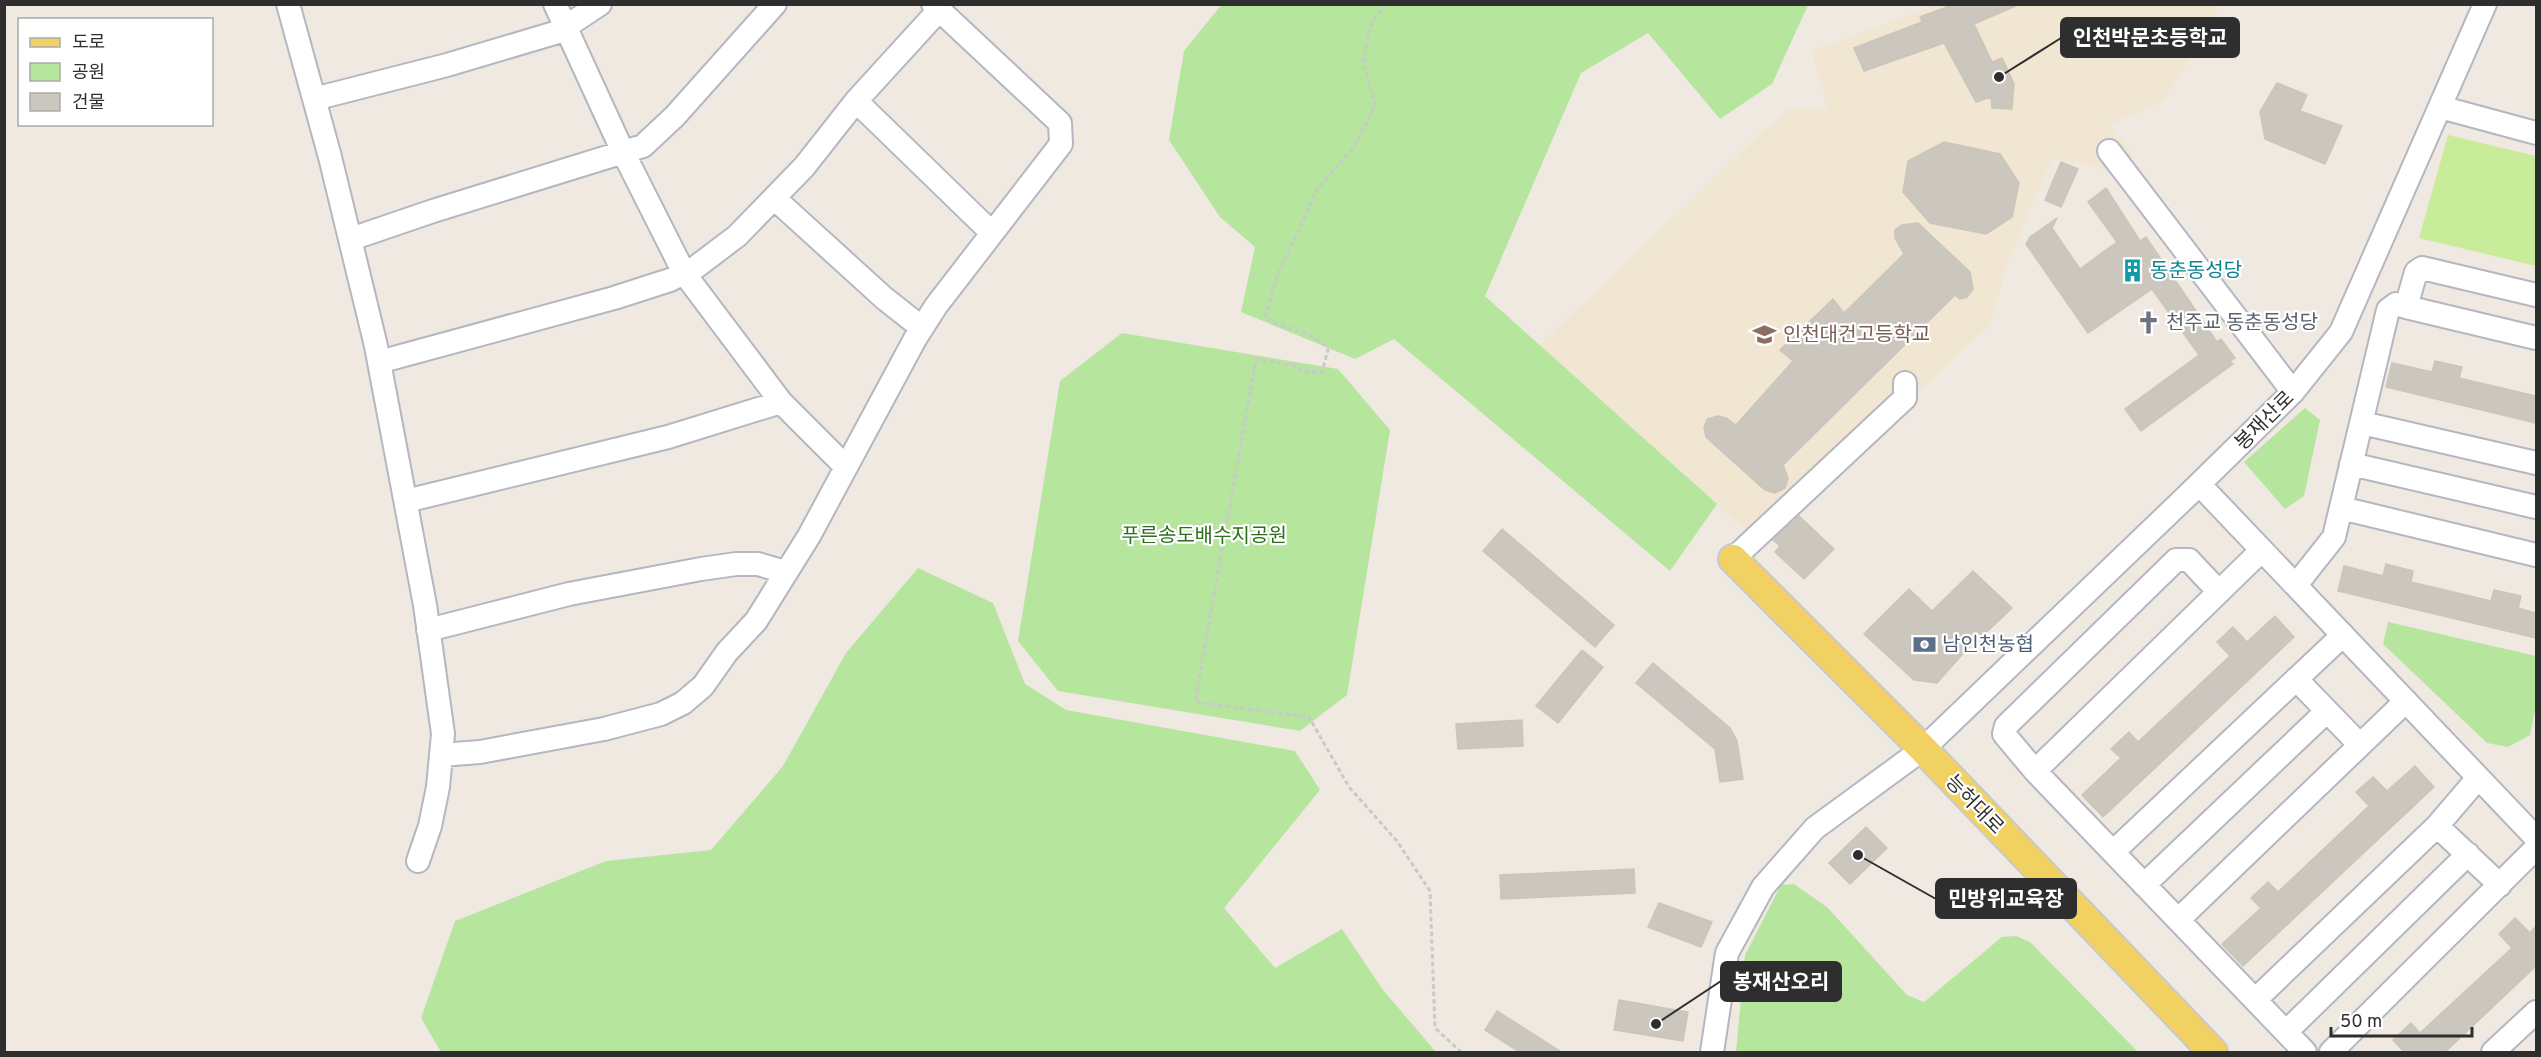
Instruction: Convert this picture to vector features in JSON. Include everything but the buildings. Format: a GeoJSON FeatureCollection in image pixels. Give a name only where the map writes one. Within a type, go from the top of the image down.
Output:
{"type":"FeatureCollection","features":[{"type":"Feature","properties":{"kind":"main road","name":"능허대로"},"geometry":{"type":"LineString","coordinates":[[1733,559],[1923,749],[2213,1053]]}},
{"type":"Feature","properties":{"kind":"street"},"geometry":{"type":"LineString","coordinates":[[288,4],[351,239],[379,362],[428,630],[443,734],[438,787],[430,826],[418,861]]}},
{"type":"Feature","properties":{"kind":"street"},"geometry":{"type":"LineString","coordinates":[[555,4],[623,152],[684,273],[781,402],[846,467]]}},
{"type":"Feature","properties":{"kind":"street"},"geometry":{"type":"LineString","coordinates":[[314,99],[558,32],[600,4]]}},
{"type":"Feature","properties":{"kind":"street"},"geometry":{"type":"LineString","coordinates":[[351,239],[643,146],[675,116],[775,4]]}},
{"type":"Feature","properties":{"kind":"street","name":"봉재산로"},"geometry":{"type":"LineString","coordinates":[[1712,1053],[1727,953],[1763,886],[1815,828],[1923,749],[2293,392],[2341,332],[2485,4]]}},
{"type":"Feature","properties":{"kind":"street"},"geometry":{"type":"LineString","coordinates":[[379,362],[614,298],[670,280],[684,273],[737,236],[804,167],[856,101],[936,7],[1060,123],[1061,144],[936,306],[808,536],[756,621],[727,652],[703,686],[683,703],[661,714],[604,729],[480,752],[441,755]]}},
{"type":"Feature","properties":{"kind":"street"},"geometry":{"type":"LineString","coordinates":[[856,101],[992,232]]}},
{"type":"Feature","properties":{"kind":"street"},"geometry":{"type":"LineString","coordinates":[[2440,107],[2536,133]]}},
{"type":"Feature","properties":{"kind":"street"},"geometry":{"type":"LineString","coordinates":[[2109,151],[2293,392]]}},
{"type":"Feature","properties":{"kind":"street"},"geometry":{"type":"LineString","coordinates":[[774,198],[884,298],[922,328]]}},
{"type":"Feature","properties":{"kind":"street"},"geometry":{"type":"LineString","coordinates":[[2406,307],[2416,272],[2422,268],[2536,295]]}},
{"type":"Feature","properties":{"kind":"street"},"geometry":{"type":"LineString","coordinates":[[2295,585],[2334,537],[2388,310],[2396,304],[2536,338]]}},
{"type":"Feature","properties":{"kind":"street"},"geometry":{"type":"LineString","coordinates":[[1733,559],[1905,398],[1905,383]]}},
{"type":"Feature","properties":{"kind":"street"},"geometry":{"type":"LineString","coordinates":[[406,501],[668,437],[781,402]]}},
{"type":"Feature","properties":{"kind":"street"},"geometry":{"type":"LineString","coordinates":[[2361,423],[2536,463]]}},
{"type":"Feature","properties":{"kind":"street"},"geometry":{"type":"LineString","coordinates":[[2351,464],[2536,507]]}},
{"type":"Feature","properties":{"kind":"street"},"geometry":{"type":"LineString","coordinates":[[2199,484],[2536,838],[2500,885],[2331,1053]]}},
{"type":"Feature","properties":{"kind":"street"},"geometry":{"type":"LineString","coordinates":[[2341,508],[2536,555]]}},
{"type":"Feature","properties":{"kind":"street"},"geometry":{"type":"LineString","coordinates":[[2035,771],[2262,550]]}},
{"type":"Feature","properties":{"kind":"street"},"geometry":{"type":"LineString","coordinates":[[2219,592],[2189,560],[2176,560],[2006,726],[2004,734],[2035,771],[2306,1053]]}},
{"type":"Feature","properties":{"kind":"street"},"geometry":{"type":"LineString","coordinates":[[428,630],[569,594],[701,568],[758,564],[785,572]]}},
{"type":"Feature","properties":{"kind":"street"},"geometry":{"type":"LineString","coordinates":[[2113,852],[2343,635]]}},
{"type":"Feature","properties":{"kind":"street"},"geometry":{"type":"LineString","coordinates":[[2296,679],[2361,745]]}},
{"type":"Feature","properties":{"kind":"street"},"geometry":{"type":"LineString","coordinates":[[2178,920],[2406,701]]}},
{"type":"Feature","properties":{"kind":"street"},"geometry":{"type":"LineString","coordinates":[[2144,885],[2327,711]]}},
{"type":"Feature","properties":{"kind":"street"},"geometry":{"type":"LineString","coordinates":[[2255,1000],[2437,826],[2478,778]]}},
{"type":"Feature","properties":{"kind":"street"},"geometry":{"type":"LineString","coordinates":[[2437,826],[2500,885]]}},
{"type":"Feature","properties":{"kind":"street"},"geometry":{"type":"LineString","coordinates":[[2286,1032],[2468,854]]}},
{"type":"Feature","properties":{"kind":"street"},"geometry":{"type":"LineString","coordinates":[[2493,1053],[2536,1012]]}},
{"type":"Feature","properties":{"kind":"path"},"geometry":{"type":"LineString","coordinates":[[1386,4],[1372,22],[1363,61],[1375,105],[1354,147],[1312,199],[1278,274],[1265,317],[1275,324],[1323,343],[1328,350],[1322,372],[1302,371],[1296,366],[1256,359],[1195,702],[1309,717],[1349,787],[1397,841],[1430,891],[1435,1028],[1461,1053]]}},
{"type":"Feature","properties":{"kind":"shaded area","name":"인천대건고등학교"},"geometry":{"type":"Polygon","coordinates":[[[2216,4],[2219,8],[2163,102],[2110,124],[2133,156],[2105,169],[2052,158],[2009,259],[1990,324],[1760,543],[1540,345],[1789,107],[1828,110],[1812,51],[1938,5],[2216,4]]]}},
{"type":"Feature","properties":{"kind":"green space"},"geometry":{"type":"Polygon","coordinates":[[[1222,4],[1808,5],[1772,84],[1720,119],[1648,33],[1581,73],[1485,296],[1717,504],[1670,571],[1394,339],[1355,359],[1241,312],[1255,247],[1220,217],[1169,140],[1184,51],[1222,4]]]}},
{"type":"Feature","properties":{"kind":"green space"},"geometry":{"type":"Polygon","coordinates":[[[2448,135],[2536,156],[2536,266],[2419,238],[2448,135]]]}},
{"type":"Feature","properties":{"kind":"green space","name":"푸른송도배수지공원"},"geometry":{"type":"Polygon","coordinates":[[[1122,333],[1338,369],[1390,430],[1347,695],[1300,731],[1058,691],[1018,641],[1060,381],[1122,333]]]}},
{"type":"Feature","properties":{"kind":"green space"},"geometry":{"type":"Polygon","coordinates":[[[2305,408],[2320,420],[2304,496],[2285,509],[2244,462],[2305,408]]]}},
{"type":"Feature","properties":{"kind":"green space"},"geometry":{"type":"Polygon","coordinates":[[[918,568],[993,603],[1025,684],[1066,710],[1295,751],[1320,790],[1224,908],[1275,968],[1342,929],[1383,990],[1436,1052],[441,1052],[421,1018],[455,921],[606,861],[711,850],[783,766],[846,653],[918,568]]]}},
{"type":"Feature","properties":{"kind":"green space"},"geometry":{"type":"Polygon","coordinates":[[[2388,622],[2536,656],[2536,705],[2530,735],[2508,747],[2487,743],[2383,644],[2388,622]]]}},
{"type":"Feature","properties":{"kind":"green space"},"geometry":{"type":"Polygon","coordinates":[[[1794,884],[1828,908],[1907,995],[1924,1002],[2002,937],[2016,936],[2030,942],[2138,1052],[1736,1052],[1745,955],[1781,885],[1794,884]]]}},
{"type":"Feature","properties":{"kind":"place","name":"인천박문초등학교"},"geometry":{"type":"Point","coordinates":[1999,77]}},
{"type":"Feature","properties":{"kind":"place","name":"동춘동성당"},"geometry":{"type":"Point","coordinates":[2132,270]}},
{"type":"Feature","properties":{"kind":"place","name":"천주교 동춘동성당"},"geometry":{"type":"Point","coordinates":[2148,322]}},
{"type":"Feature","properties":{"kind":"place","name":"인천대건고등학교"},"geometry":{"type":"Point","coordinates":[1765,334]}},
{"type":"Feature","properties":{"kind":"place","name":"남인천농협"},"geometry":{"type":"Point","coordinates":[1924,644]}},
{"type":"Feature","properties":{"kind":"place","name":"민방위교육장"},"geometry":{"type":"Point","coordinates":[1858,855]}},
{"type":"Feature","properties":{"kind":"place","name":"봉재산오리"},"geometry":{"type":"Point","coordinates":[1656,1024]}}]}
